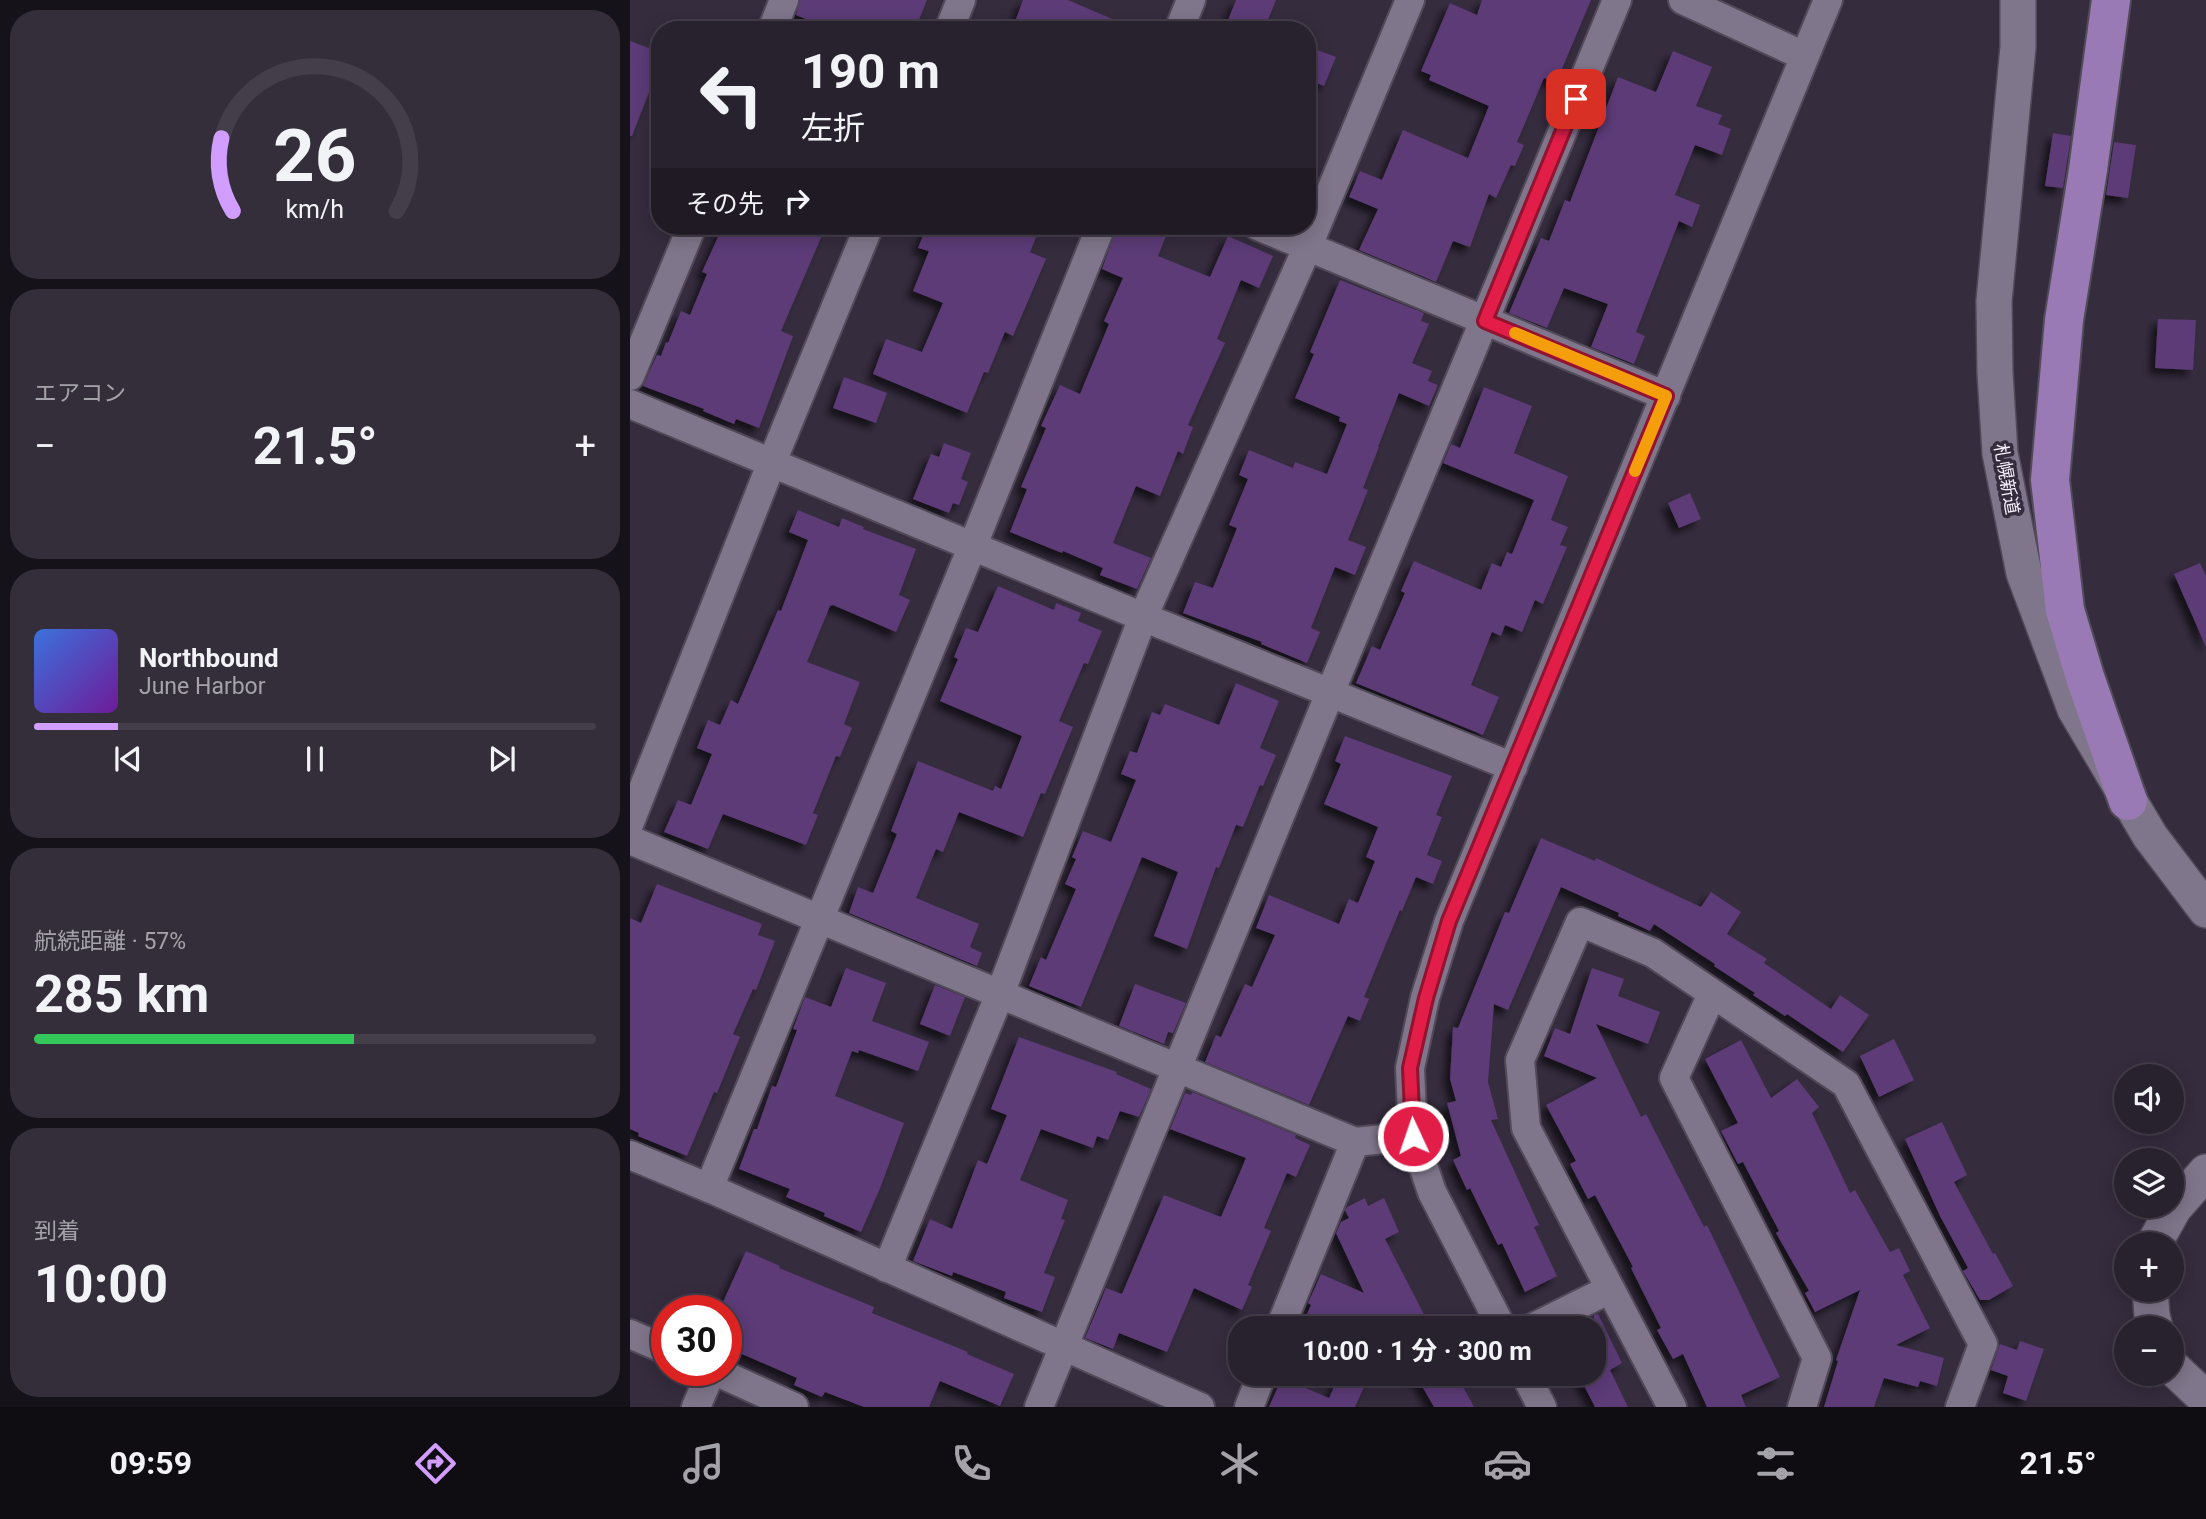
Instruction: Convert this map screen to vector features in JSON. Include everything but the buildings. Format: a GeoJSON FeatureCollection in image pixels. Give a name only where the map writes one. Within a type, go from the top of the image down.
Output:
{"type":"FeatureCollection","features":[{"type":"Feature","properties":{"kind":"highway"},"geometry":{"type":"LineString","coordinates":[[2111,0],[2064,320],[2050,480],[2065,610],[2128,801]]}},
{"type":"Feature","properties":{"kind":"street"},"geometry":{"type":"LineString","coordinates":[[776,21],[784,0]]}},
{"type":"Feature","properties":{"kind":"street"},"geometry":{"type":"LineString","coordinates":[[953,21],[961,0]]}},
{"type":"Feature","properties":{"kind":"street"},"geometry":{"type":"LineString","coordinates":[[1183,21],[1191,0]]}},
{"type":"Feature","properties":{"kind":"street"},"geometry":{"type":"LineString","coordinates":[[1316,227],[1410,0]]}},
{"type":"Feature","properties":{"kind":"street"},"geometry":{"type":"LineString","coordinates":[[1039,1407],[1330,693],[1617,0]]}},
{"type":"Feature","properties":{"kind":"street"},"geometry":{"type":"LineString","coordinates":[[1683,0],[1804,56]]}},
{"type":"Feature","properties":{"kind":"street"},"geometry":{"type":"LineString","coordinates":[[1496,1316],[1432,1192],[1413,1136],[1410,1068],[1426,998],[1449,921],[1828,0]]}},
{"type":"Feature","properties":{"kind":"street","name":"札幌新道"},"geometry":{"type":"LineString","coordinates":[[2018,0],[2018,47],[1994,301],[2000,453],[2024,573],[2074,709],[2150,836],[2206,910]]}},
{"type":"Feature","properties":{"kind":"street"},"geometry":{"type":"LineString","coordinates":[[630,376],[687,235]]}},
{"type":"Feature","properties":{"kind":"street"},"geometry":{"type":"LineString","coordinates":[[630,822],[865,235]]}},
{"type":"Feature","properties":{"kind":"street"},"geometry":{"type":"LineString","coordinates":[[709,1188],[1097,235]]}},
{"type":"Feature","properties":{"kind":"street"},"geometry":{"type":"LineString","coordinates":[[1280,235],[1666,396]]}},
{"type":"Feature","properties":{"kind":"street"},"geometry":{"type":"LineString","coordinates":[[887,1268],[1000,994],[1143,617],[1313,235]]}},
{"type":"Feature","properties":{"kind":"street"},"geometry":{"type":"LineString","coordinates":[[630,404],[1143,617],[1513,766]]}},
{"type":"Feature","properties":{"kind":"street"},"geometry":{"type":"LineString","coordinates":[[630,841],[1355,1142],[1413,1136]]}},
{"type":"Feature","properties":{"kind":"street"},"geometry":{"type":"LineString","coordinates":[[1672,1407],[1526,1128],[1520,1060],[1580,922],[1653,953],[1846,1084],[1983,1344],[1960,1407]]}},
{"type":"Feature","properties":{"kind":"street"},"geometry":{"type":"LineString","coordinates":[[1712,994],[1674,1077],[1817,1358],[1802,1407]]}},
{"type":"Feature","properties":{"kind":"street"},"geometry":{"type":"LineString","coordinates":[[1285,1316],[1355,1142]]}},
{"type":"Feature","properties":{"kind":"street"},"geometry":{"type":"LineString","coordinates":[[633,1165],[709,1188],[1200,1407]]}},
{"type":"Feature","properties":{"kind":"street"},"geometry":{"type":"LineString","coordinates":[[2161,1232],[2174,1209],[2206,1172]]}},
{"type":"Feature","properties":{"kind":"street"},"geometry":{"type":"LineString","coordinates":[[1556,1316],[1610,1289]]}},
{"type":"Feature","properties":{"kind":"street"},"geometry":{"type":"LineString","coordinates":[[630,1334],[651,1343]]}},
{"type":"Feature","properties":{"kind":"street"},"geometry":{"type":"LineString","coordinates":[[2184,1378],[2206,1399]]}},
{"type":"Feature","properties":{"kind":"street"},"geometry":{"type":"LineString","coordinates":[[742,1384],[794,1407]]}},
{"type":"Feature","properties":{"kind":"street"},"geometry":{"type":"LineString","coordinates":[[696,1407],[705,1386]]}},
{"type":"Feature","properties":{"kind":"street"},"geometry":{"type":"LineString","coordinates":[[1249,1407],[1257,1386]]}},
{"type":"Feature","properties":{"kind":"street"},"geometry":{"type":"LineString","coordinates":[[1531,1386],[1542,1407]]}},
{"type":"Feature","properties":{"kind":"slow traffic"},"geometry":{"type":"LineString","coordinates":[[1515,333],[1666,396],[1635,471]]}},
{"type":"Feature","properties":{"kind":"route"},"geometry":{"type":"LineString","coordinates":[[1413,1136],[1410,1068],[1426,998],[1449,921],[1666,396],[1485,321],[1576,99]]}}]}
